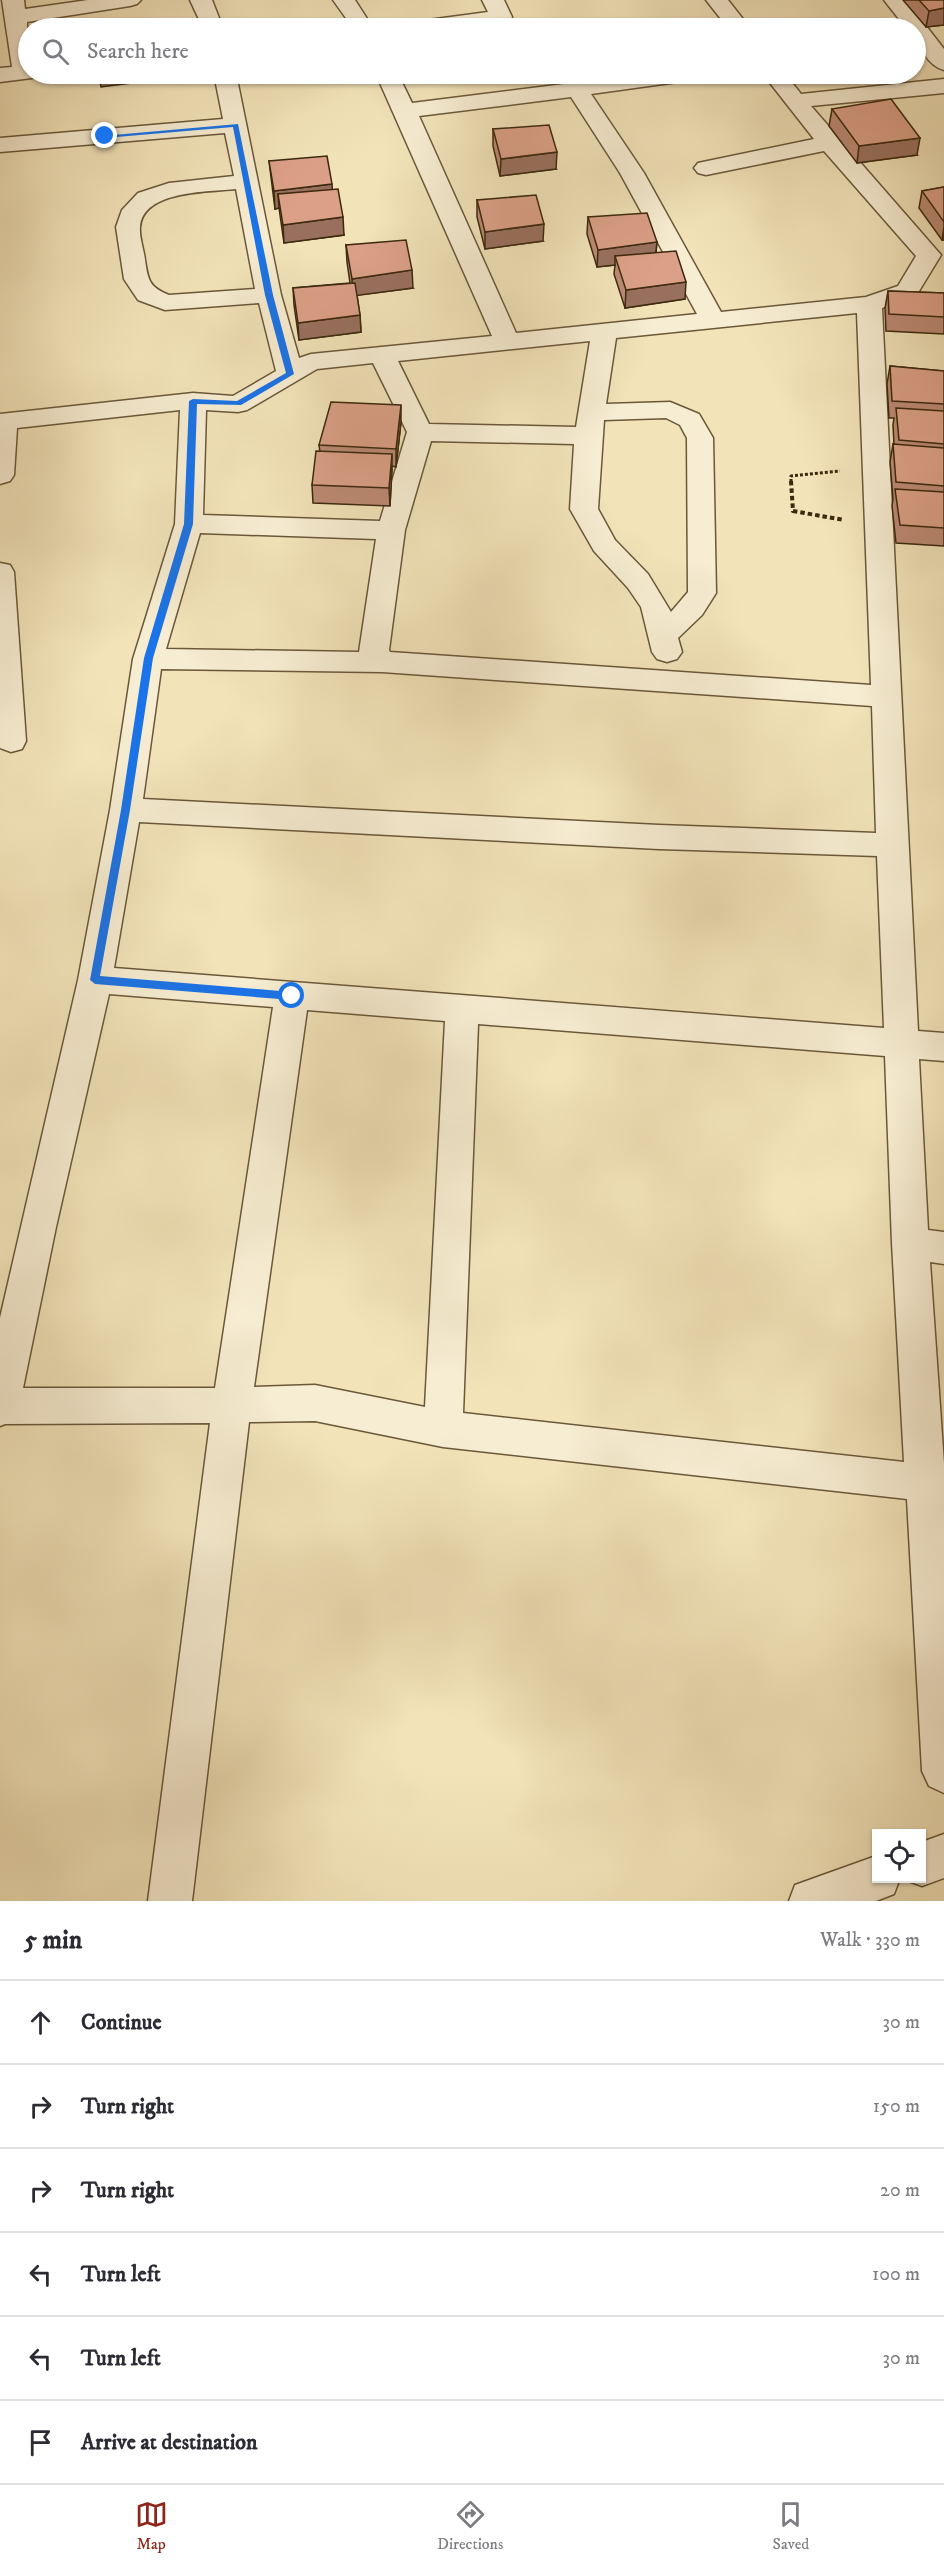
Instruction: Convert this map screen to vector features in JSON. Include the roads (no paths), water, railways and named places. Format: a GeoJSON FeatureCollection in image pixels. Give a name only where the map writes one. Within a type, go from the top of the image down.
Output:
{"type":"FeatureCollection","features":[{"type":"Feature","properties":{"kind":"street"},"geometry":{"type":"LineString","coordinates":[[18,34],[14,8],[130,0]]}},
{"type":"Feature","properties":{"kind":"street"},"geometry":{"type":"LineString","coordinates":[[201,0],[209,18]]}},
{"type":"Feature","properties":{"kind":"street"},"geometry":{"type":"LineString","coordinates":[[344,0],[356,18]]}},
{"type":"Feature","properties":{"kind":"street"},"geometry":{"type":"LineString","coordinates":[[493,0],[501,17],[493,18]]}},
{"type":"Feature","properties":{"kind":"street"},"geometry":{"type":"LineString","coordinates":[[717,0],[731,18]]}},
{"type":"Feature","properties":{"kind":"street"},"geometry":{"type":"LineString","coordinates":[[896,0],[910,18]]}},
{"type":"Feature","properties":{"kind":"street"},"geometry":{"type":"LineString","coordinates":[[926,39],[944,63]]}},
{"type":"Feature","properties":{"kind":"street"},"geometry":{"type":"LineString","coordinates":[[0,75],[18,74]]}},
{"type":"Feature","properties":{"kind":"street"},"geometry":{"type":"LineString","coordinates":[[227,84],[269,295],[290,374]]}},
{"type":"Feature","properties":{"kind":"street"},"geometry":{"type":"LineString","coordinates":[[392,84],[507,342]]}},
{"type":"Feature","properties":{"kind":"street"},"geometry":{"type":"LineString","coordinates":[[405,111],[618,84]]}},
{"type":"Feature","properties":{"kind":"street"},"geometry":{"type":"LineString","coordinates":[[0,475],[2,421],[193,401],[238,404],[310,362],[869,304],[907,291],[937,254],[830,143],[782,84]]}},
{"type":"Feature","properties":{"kind":"street"},"geometry":{"type":"LineString","coordinates":[[795,101],[944,86]]}},
{"type":"Feature","properties":{"kind":"street"},"geometry":{"type":"LineString","coordinates":[[577,90],[632,173],[713,321]]}},
{"type":"Feature","properties":{"kind":"street"},"geometry":{"type":"LineString","coordinates":[[0,145],[236,125]]}},
{"type":"Feature","properties":{"kind":"street"},"geometry":{"type":"LineString","coordinates":[[706,168],[830,143]]}},
{"type":"Feature","properties":{"kind":"street"},"geometry":{"type":"LineString","coordinates":[[247,181],[169,190],[146,198],[134,210],[128,226],[136,279],[147,295],[165,303],[269,295]]}},
{"type":"Feature","properties":{"kind":"street"},"geometry":{"type":"LineString","coordinates":[[869,304],[902,1045],[927,1245],[944,1771]]}},
{"type":"Feature","properties":{"kind":"street"},"geometry":{"type":"LineString","coordinates":[[604,332],[591,424],[584,509],[604,545],[638,581],[655,606],[672,681]]}},
{"type":"Feature","properties":{"kind":"street"},"geometry":{"type":"LineString","coordinates":[[382,355],[420,432],[391,530],[374,652],[382,663]]}},
{"type":"Feature","properties":{"kind":"street"},"geometry":{"type":"LineString","coordinates":[[193,401],[189,524],[148,658],[126,810],[95,980],[38,1227],[0,1407],[315,1402],[443,1429],[935,1484]]}},
{"type":"Feature","properties":{"kind":"street"},"geometry":{"type":"LineString","coordinates":[[420,432],[591,424],[670,410],[690,420],[700,438],[702,592],[692,608],[663,635]]}},
{"type":"Feature","properties":{"kind":"street"},"geometry":{"type":"LineString","coordinates":[[189,524],[391,530]]}},
{"type":"Feature","properties":{"kind":"street"},"geometry":{"type":"LineString","coordinates":[[0,572],[11,741]]}},
{"type":"Feature","properties":{"kind":"street"},"geometry":{"type":"LineString","coordinates":[[148,658],[382,663],[886,697]]}},
{"type":"Feature","properties":{"kind":"street"},"geometry":{"type":"LineString","coordinates":[[126,810],[659,837],[893,845]]}},
{"type":"Feature","properties":{"kind":"street"},"geometry":{"type":"LineString","coordinates":[[95,980],[944,1047]]}},
{"type":"Feature","properties":{"kind":"street"},"geometry":{"type":"LineString","coordinates":[[170,1901],[232,1405],[292,996]]}},
{"type":"Feature","properties":{"kind":"street"},"geometry":{"type":"LineString","coordinates":[[443,1429],[462,1009]]}},
{"type":"Feature","properties":{"kind":"street"},"geometry":{"type":"LineString","coordinates":[[926,1862],[944,1856]]}},
{"type":"Feature","properties":{"kind":"street"},"geometry":{"type":"LineString","coordinates":[[811,1901],[872,1880]]}}]}
